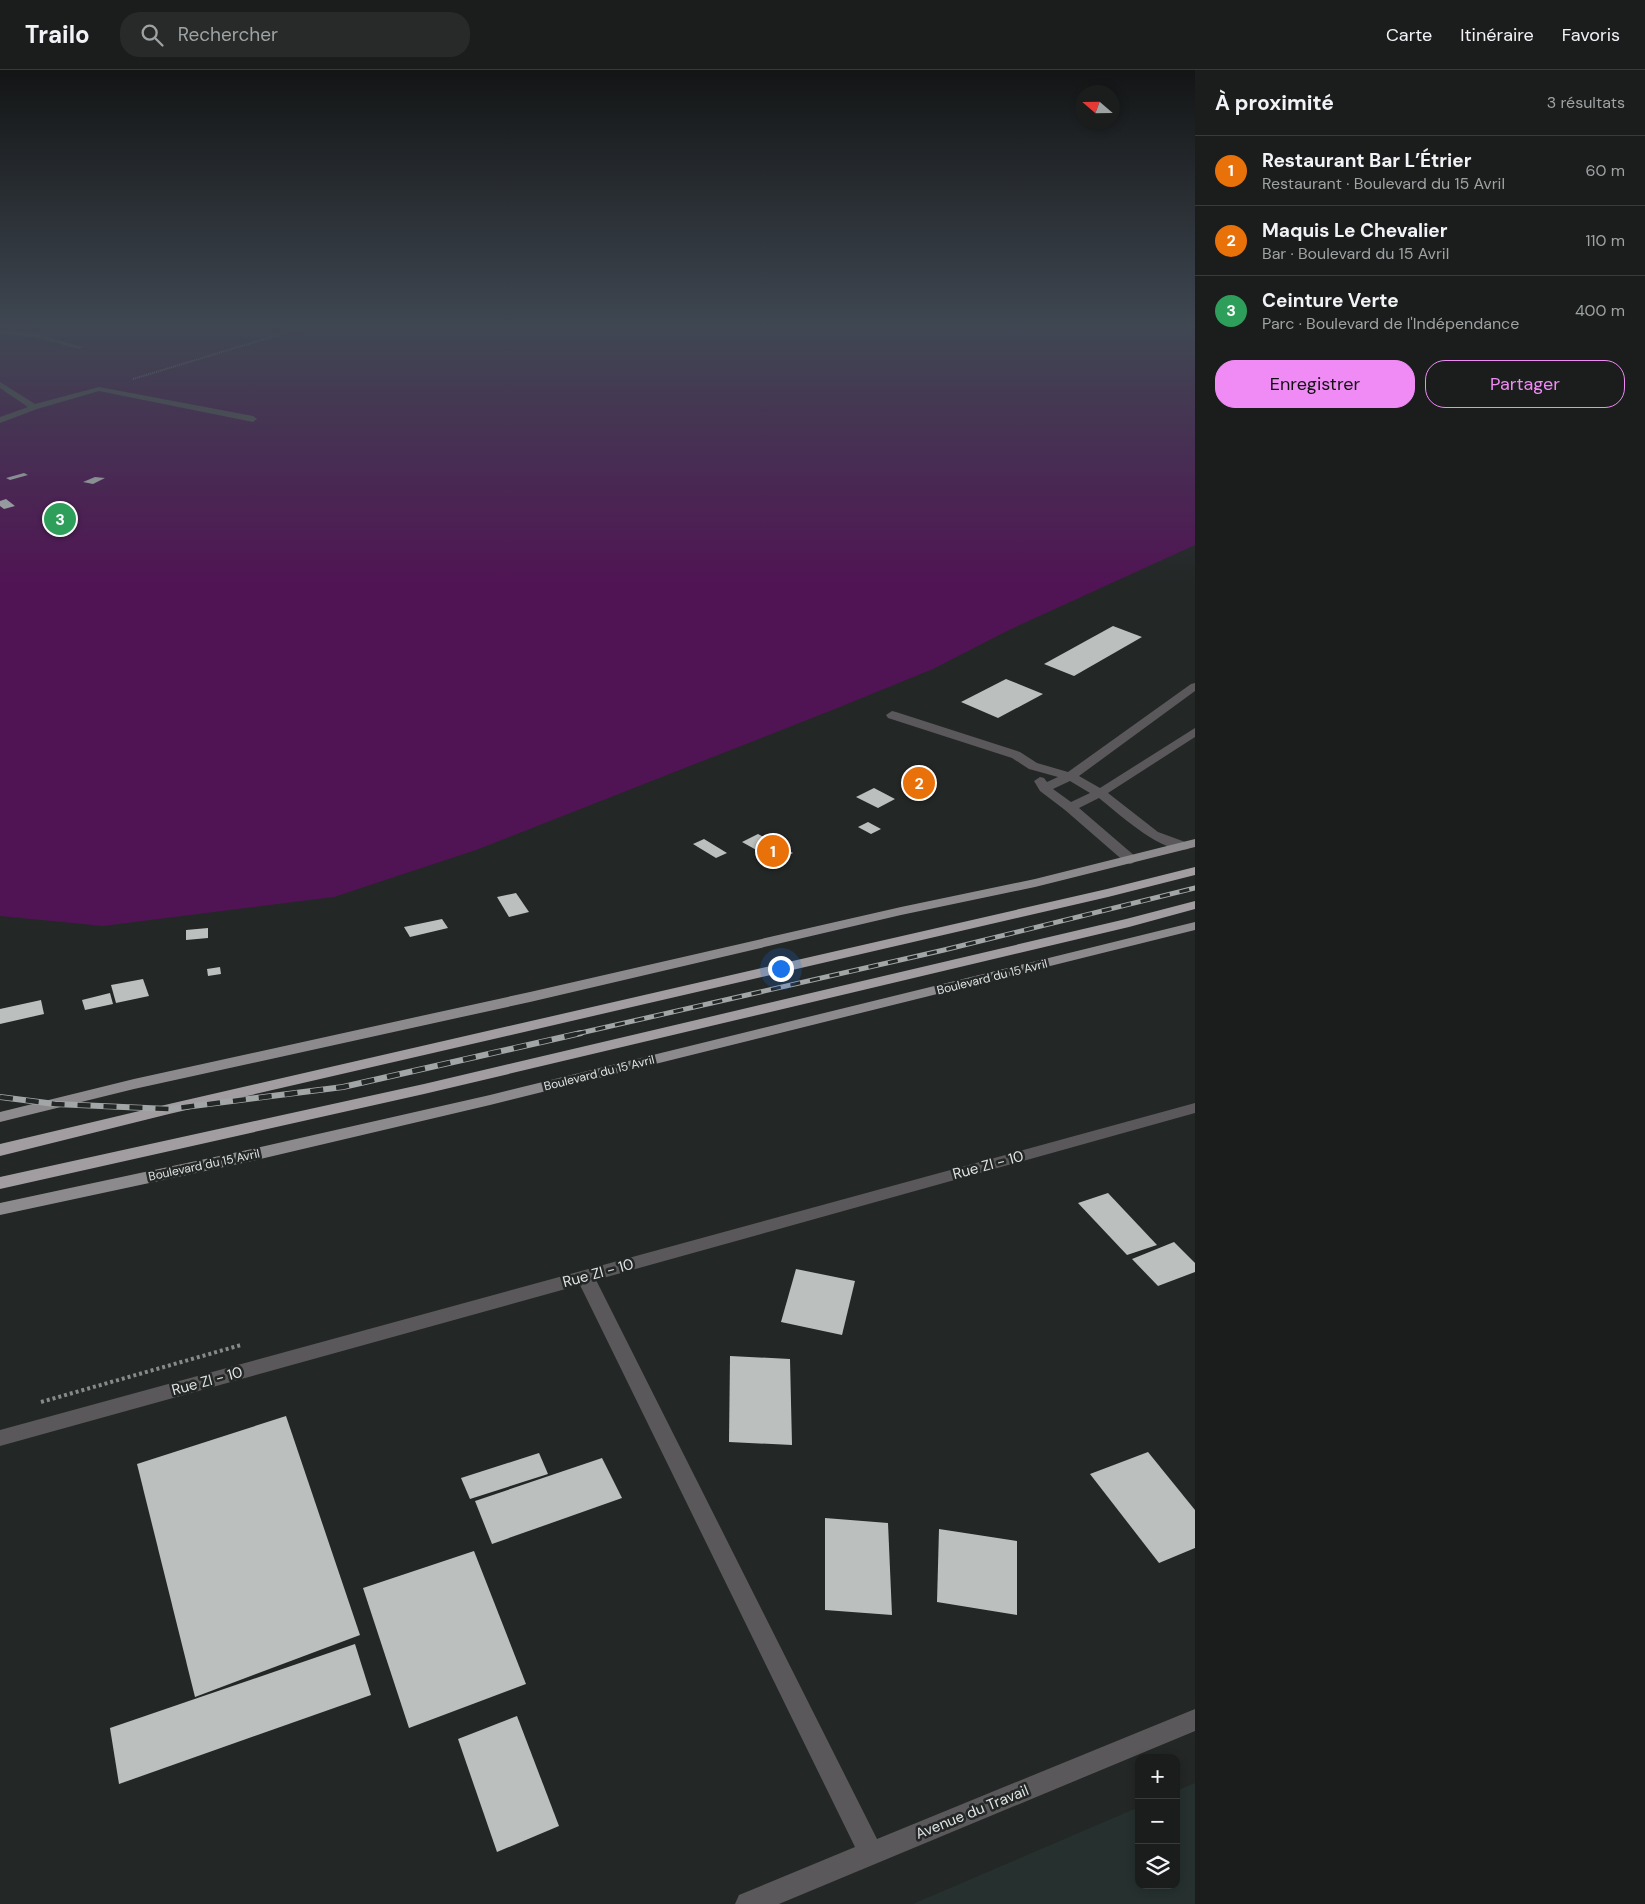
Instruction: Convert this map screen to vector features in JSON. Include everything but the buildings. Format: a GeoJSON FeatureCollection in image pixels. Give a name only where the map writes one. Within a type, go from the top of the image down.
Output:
{"type":"FeatureCollection","features":[{"type":"Feature","properties":{"kind":"highway"},"geometry":{"type":"LineString","coordinates":[[0,1150],[169,1109],[1195,871]]}},
{"type":"Feature","properties":{"kind":"highway","name":"Boulevard du 15 Avril"},"geometry":{"type":"LineString","coordinates":[[0,1183],[166,1148],[452,1082],[1129,923],[1195,905]]}},
{"type":"Feature","properties":{"kind":"main road"},"geometry":{"type":"LineString","coordinates":[[0,1116],[134,1084],[530,997],[901,911],[1036,883],[1189,845]]}},
{"type":"Feature","properties":{"kind":"main road","name":"Boulevard du 15 Avril"},"geometry":{"type":"LineString","coordinates":[[0,1209],[252,1155],[490,1100],[1195,926]]}},
{"type":"Feature","properties":{"kind":"street"},"geometry":{"type":"LineString","coordinates":[[0,420],[19,413]]}},
{"type":"Feature","properties":{"kind":"street"},"geometry":{"type":"LineString","coordinates":[[218,413],[252,419]]}},
{"type":"Feature","properties":{"kind":"street"},"geometry":{"type":"LineString","coordinates":[[1044,788],[1070,776],[1195,686]]}},
{"type":"Feature","properties":{"kind":"street"},"geometry":{"type":"LineString","coordinates":[[892,715],[1016,755],[1032,766],[1070,776],[1100,793],[1153,835],[1189,845]]}},
{"type":"Feature","properties":{"kind":"street"},"geometry":{"type":"LineString","coordinates":[[1070,807],[1100,793],[1195,732]]}},
{"type":"Feature","properties":{"kind":"street"},"geometry":{"type":"LineString","coordinates":[[1032,766],[1044,788],[1070,807],[1130,860]]}},
{"type":"Feature","properties":{"kind":"street","name":"Rue ZI - 10"},"geometry":{"type":"LineString","coordinates":[[0,1438],[1195,1108]]}},
{"type":"Feature","properties":{"kind":"street"},"geometry":{"type":"LineString","coordinates":[[585,1277],[871,1853]]}},
{"type":"Feature","properties":{"kind":"street","name":"Avenue du Travail"},"geometry":{"type":"LineString","coordinates":[[748,1904],[1195,1720]]}},
{"type":"Feature","properties":{"kind":"path"},"geometry":{"type":"LineString","coordinates":[[37,1404],[241,1346]]}},
{"type":"Feature","properties":{"kind":"shaded area"},"geometry":{"type":"Polygon","coordinates":[[[0,413],[1195,413],[1195,545],[1009,630],[933,669],[476,850],[334,897],[103,926],[0,916],[0,413]]]}},
{"type":"Feature","properties":{"kind":"shaded area"},"geometry":{"type":"Polygon","coordinates":[[[1195,1783],[1195,1904],[913,1904],[1135,1809],[1135,1889],[1180,1889],[1180,1789],[1195,1783]]]}},
{"type":"Feature","properties":{"kind":"railway"},"geometry":{"type":"LineString","coordinates":[[576,1034],[944,950],[1195,888]]}},
{"type":"Feature","properties":{"kind":"railway"},"geometry":{"type":"LineString","coordinates":[[0,1097],[55,1104],[169,1109],[343,1087],[581,1033]]}},
{"type":"Feature","properties":{"kind":"place","name":"Ceinture Verte"},"geometry":{"type":"Point","coordinates":[60,519]}},
{"type":"Feature","properties":{"kind":"place","name":"Maquis Le Chevalier"},"geometry":{"type":"Point","coordinates":[919,783]}},
{"type":"Feature","properties":{"kind":"place","name":"Restaurant Bar L’Étrier"},"geometry":{"type":"Point","coordinates":[773,851]}}]}
